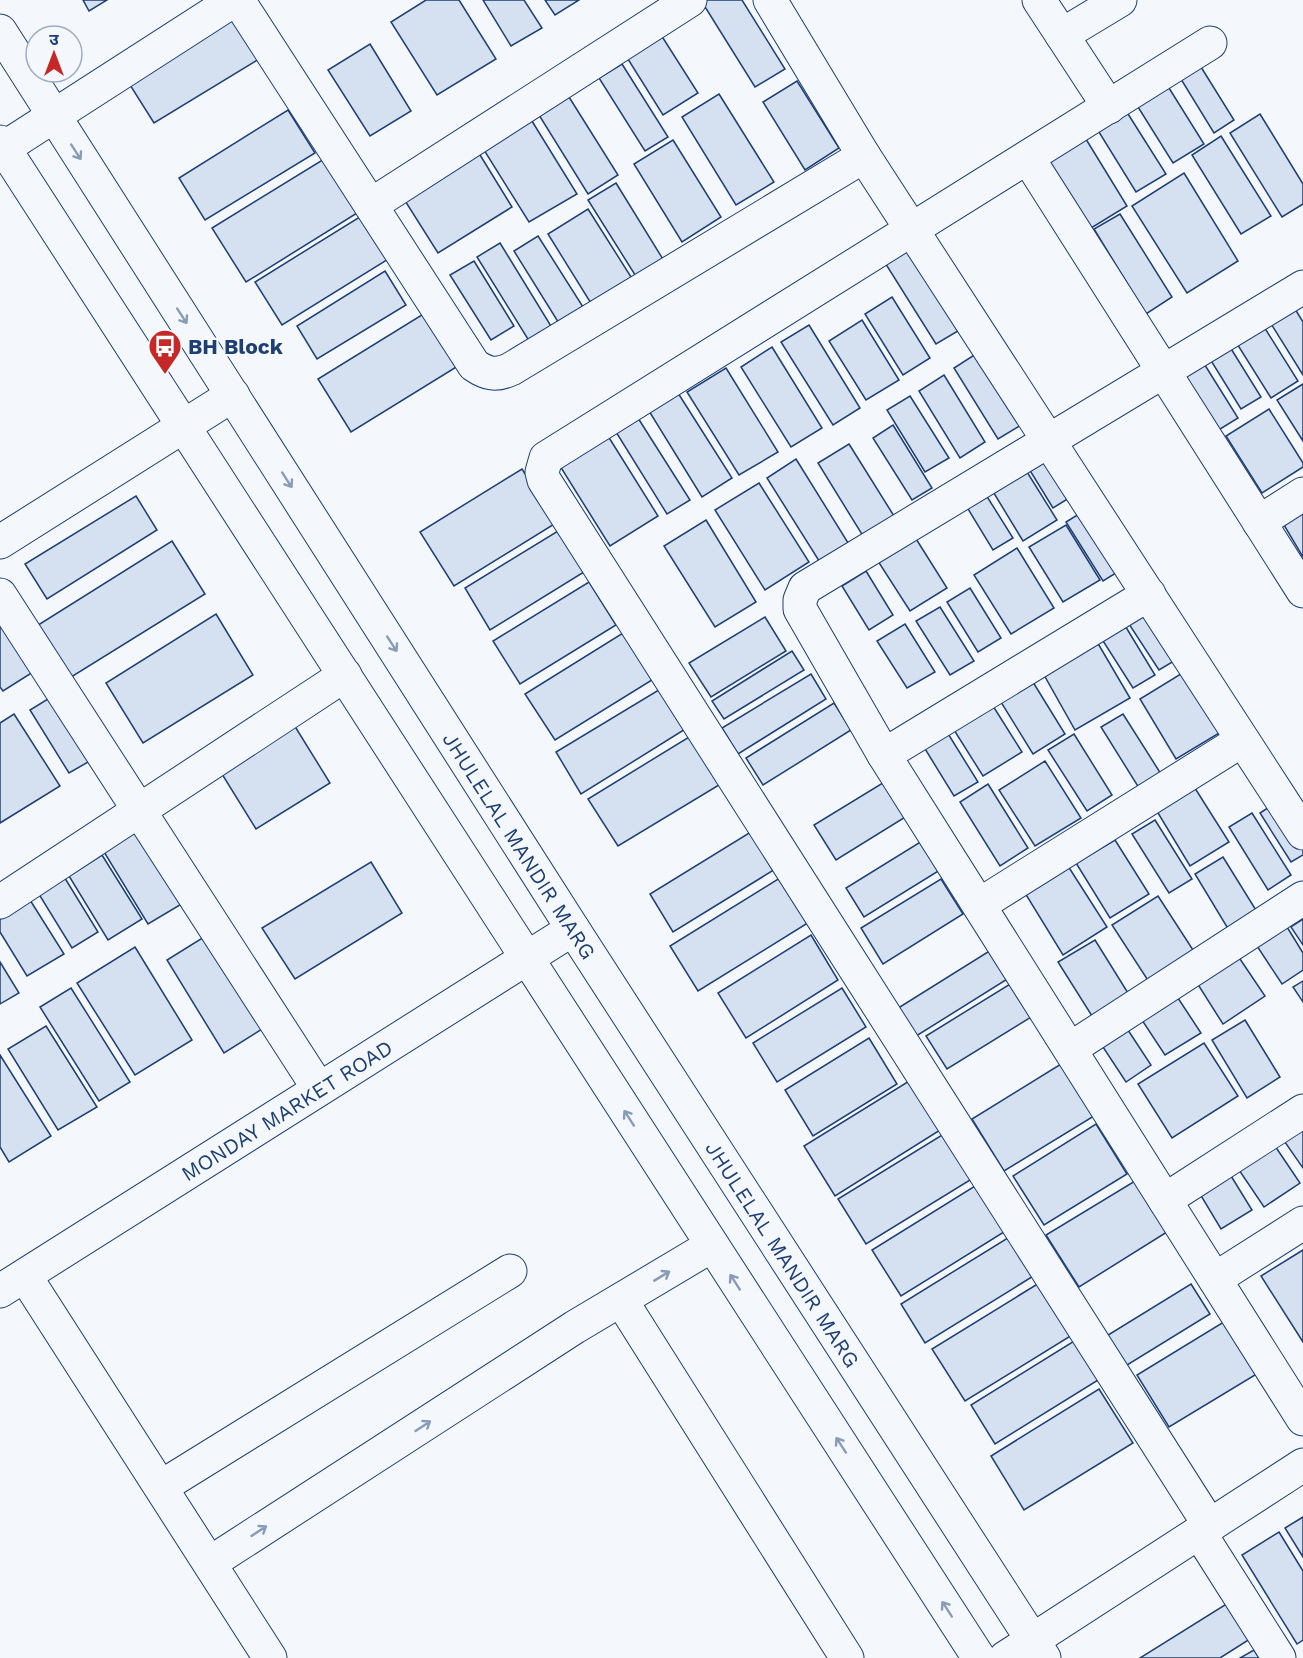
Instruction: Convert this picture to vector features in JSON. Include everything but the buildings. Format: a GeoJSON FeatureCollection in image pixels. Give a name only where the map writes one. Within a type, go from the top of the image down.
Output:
{"type":"FeatureCollection","features":[{"type":"Feature","properties":{"kind":"street"},"geometry":{"type":"LineString","coordinates":[[864,156],[498,375],[483,372],[474,365],[236,0],[54,116],[5,159],[184,426],[525,959],[979,1658]]}},
{"type":"Feature","properties":{"kind":"street"},"geometry":{"type":"LineString","coordinates":[[371,205],[690,0]]}},
{"type":"Feature","properties":{"kind":"street"},"geometry":{"type":"LineString","coordinates":[[770,0],[864,156],[1149,594],[1241,741],[1303,833]]}},
{"type":"Feature","properties":{"kind":"street"},"geometry":{"type":"LineString","coordinates":[[1039,0],[1109,107]]}},
{"type":"Feature","properties":{"kind":"street"},"geometry":{"type":"LineString","coordinates":[[1062,35],[1120,0]]}},
{"type":"Feature","properties":{"kind":"street","name":"JHULELAL MANDIR MARG"},"geometry":{"type":"LineString","coordinates":[[0,31],[573,929],[1038,1649]]}},
{"type":"Feature","properties":{"kind":"street"},"geometry":{"type":"LineString","coordinates":[[1210,43],[913,231],[546,458],[542,472],[544,480],[1204,1529],[1279,1658]]}},
{"type":"Feature","properties":{"kind":"street"},"geometry":{"type":"LineString","coordinates":[[1028,158],[1303,591]]}},
{"type":"Feature","properties":{"kind":"street"},"geometry":{"type":"LineString","coordinates":[[1303,287],[805,588],[801,594],[800,609],[884,755],[1303,1419]]}},
{"type":"Feature","properties":{"kind":"street"},"geometry":{"type":"LineString","coordinates":[[0,542],[233,395]]}},
{"type":"Feature","properties":{"kind":"street"},"geometry":{"type":"LineString","coordinates":[[1259,522],[1303,494]]}},
{"type":"Feature","properties":{"kind":"street"},"geometry":{"type":"LineString","coordinates":[[884,755],[1149,594]]}},
{"type":"Feature","properties":{"kind":"street"},"geometry":{"type":"LineString","coordinates":[[0,595],[319,1089]]}},
{"type":"Feature","properties":{"kind":"street"},"geometry":{"type":"LineString","coordinates":[[0,902],[345,675]]}},
{"type":"Feature","properties":{"kind":"street"},"geometry":{"type":"LineString","coordinates":[[979,905],[1241,741]]}},
{"type":"Feature","properties":{"kind":"street"},"geometry":{"type":"LineString","coordinates":[[1070,1049],[1303,898]]}},
{"type":"Feature","properties":{"kind":"street","name":"MONDAY MARKET ROAD"},"geometry":{"type":"LineString","coordinates":[[12,1283],[573,929]]}},
{"type":"Feature","properties":{"kind":"street"},"geometry":{"type":"LineString","coordinates":[[1165,1200],[1303,1111]]}},
{"type":"Feature","properties":{"kind":"street"},"geometry":{"type":"LineString","coordinates":[[1215,1279],[1303,1223]]}},
{"type":"Feature","properties":{"kind":"street"},"geometry":{"type":"LineString","coordinates":[[210,1563],[621,1300],[711,1246]]}},
{"type":"Feature","properties":{"kind":"street"},"geometry":{"type":"LineString","coordinates":[[161,1487],[510,1270]]}},
{"type":"Feature","properties":{"kind":"street"},"geometry":{"type":"LineString","coordinates":[[12,1283],[161,1487],[270,1658]]}},
{"type":"Feature","properties":{"kind":"street"},"geometry":{"type":"LineString","coordinates":[[621,1300],[847,1658]]}},
{"type":"Feature","properties":{"kind":"street"},"geometry":{"type":"LineString","coordinates":[[1005,1658],[1038,1649],[1204,1529],[1303,1465]]}},
{"type":"Feature","properties":{"kind":"place","name":"BH Block"},"geometry":{"type":"Point","coordinates":[165,375]}}]}
